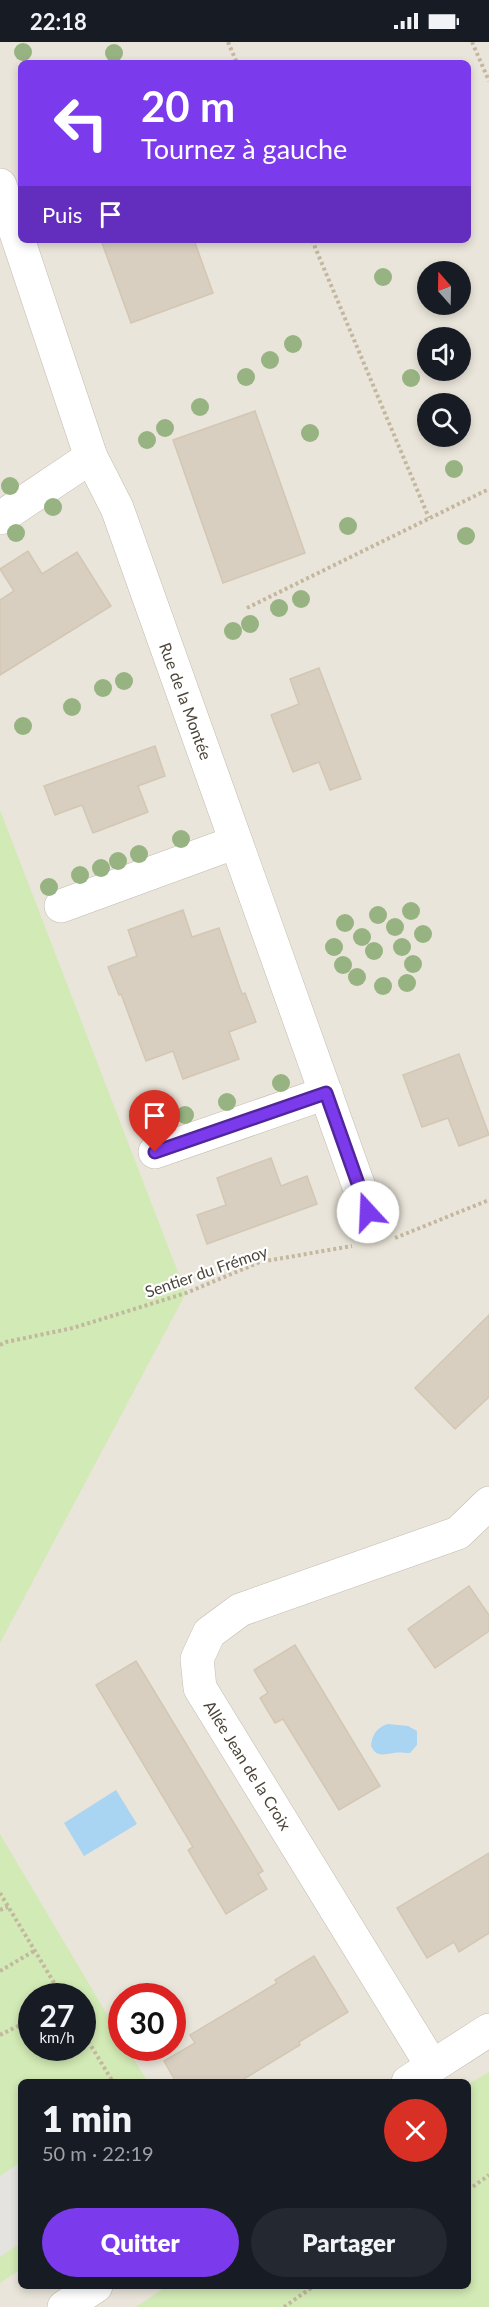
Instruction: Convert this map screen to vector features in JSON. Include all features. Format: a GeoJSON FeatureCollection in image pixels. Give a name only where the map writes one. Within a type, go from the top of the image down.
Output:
{"type":"FeatureCollection","features":[{"type":"Feature","properties":{"kind":"street","name":"Rue de la Montée"},"geometry":{"type":"LineString","coordinates":[[0,185],[0,191],[91,457],[117,508],[368,1212]]}},
{"type":"Feature","properties":{"kind":"street"},"geometry":{"type":"LineString","coordinates":[[0,519],[91,457]]}},
{"type":"Feature","properties":{"kind":"street"},"geometry":{"type":"LineString","coordinates":[[61,906],[236,842]]}},
{"type":"Feature","properties":{"kind":"street"},"geometry":{"type":"LineString","coordinates":[[155,1152],[326,1093]]}},
{"type":"Feature","properties":{"kind":"street","name":"Allée Jean de la Croix"},"geometry":{"type":"LineString","coordinates":[[420,2074],[200,1688],[196,1659],[209,1633],[240,1610],[458,1533],[489,1503]]}},
{"type":"Feature","properties":{"kind":"street"},"geometry":{"type":"LineString","coordinates":[[420,2074],[489,2030]]}},
{"type":"Feature","properties":{"kind":"street"},"geometry":{"type":"LineString","coordinates":[[64,2307],[91,2289]]}},
{"type":"Feature","properties":{"kind":"path"},"geometry":{"type":"LineString","coordinates":[[228,42],[236,60]]}},
{"type":"Feature","properties":{"kind":"path"},"geometry":{"type":"LineString","coordinates":[[472,42],[489,81]]}},
{"type":"Feature","properties":{"kind":"path"},"geometry":{"type":"LineString","coordinates":[[313,243],[429,519]]}},
{"type":"Feature","properties":{"kind":"path"},"geometry":{"type":"LineString","coordinates":[[247,608],[489,489]]}},
{"type":"Feature","properties":{"kind":"path"},"geometry":{"type":"LineString","coordinates":[[384,1240],[395,1238],[489,1200]]}},
{"type":"Feature","properties":{"kind":"path","name":"Sentier du Frémoy"},"geometry":{"type":"LineString","coordinates":[[0,1345],[73,1328],[186,1293],[260,1262],[353,1246]]}},
{"type":"Feature","properties":{"kind":"path"},"geometry":{"type":"LineString","coordinates":[[0,1893],[54,1983]]}},
{"type":"Feature","properties":{"kind":"path"},"geometry":{"type":"LineString","coordinates":[[0,1910],[8,1907]]}},
{"type":"Feature","properties":{"kind":"path"},"geometry":{"type":"LineString","coordinates":[[0,1971],[34,1951]]}},
{"type":"Feature","properties":{"kind":"path"},"geometry":{"type":"LineString","coordinates":[[0,2036],[18,2026]]}},
{"type":"Feature","properties":{"kind":"path"},"geometry":{"type":"LineString","coordinates":[[96,2054],[111,2079]]}},
{"type":"Feature","properties":{"kind":"path"},"geometry":{"type":"LineString","coordinates":[[471,2188],[489,2175]]}},
{"type":"Feature","properties":{"kind":"path"},"geometry":{"type":"LineString","coordinates":[[284,2307],[310,2289]]}},
{"type":"Feature","properties":{"kind":"shaded area"},"geometry":{"type":"Polygon","coordinates":[[[0,42],[489,42],[489,2307],[0,2307],[0,42]]]}},
{"type":"Feature","properties":{"kind":"shaded area"},"geometry":{"type":"Polygon","coordinates":[[[18,2164],[18,2245],[0,2257],[0,2176],[18,2164]]]}},
{"type":"Feature","properties":{"kind":"green space"},"geometry":{"type":"Polygon","coordinates":[[[0,810],[186,1293],[0,1643],[0,810]]]}},
{"type":"Feature","properties":{"kind":"green space"},"geometry":{"type":"Polygon","coordinates":[[[0,1834],[88,1983],[18,1983],[18,2061],[96,2061],[96,1996],[108,2016],[108,2061],[135,2061],[146,2079],[18,2079],[18,2271],[0,2283],[0,1834]]]}},
{"type":"Feature","properties":{"kind":"green space"},"geometry":{"type":"Polygon","coordinates":[[[489,2072],[489,2307],[136,2307],[163,2289],[471,2289],[471,2082],[489,2072]]]}},
{"type":"Feature","properties":{"kind":"water"},"geometry":{"type":"Polygon","coordinates":[[[388,1724],[408,1726],[417,1731],[417,1745],[410,1753],[381,1754],[373,1750],[371,1746],[374,1735],[378,1729],[388,1724]]]}},
{"type":"Feature","properties":{"kind":"water"},"geometry":{"type":"Polygon","coordinates":[[[116,1790],[137,1824],[84,1856],[64,1823],[116,1790]]]}},
{"type":"Feature","properties":{"kind":"building"},"geometry":{"type":"Polygon","coordinates":[[[102,243],[195,243],[213,293],[131,323],[102,243]]]}},
{"type":"Feature","properties":{"kind":"building"},"geometry":{"type":"Polygon","coordinates":[[[255,411],[305,553],[223,583],[173,440],[255,411]]]}},
{"type":"Feature","properties":{"kind":"building"},"geometry":{"type":"Polygon","coordinates":[[[28,551],[42,574],[77,552],[111,606],[0,675],[0,600],[14,591],[0,569],[28,551]]]}},
{"type":"Feature","properties":{"kind":"building"},"geometry":{"type":"Polygon","coordinates":[[[319,668],[361,779],[330,790],[319,762],[293,772],[271,715],[299,704],[290,679],[319,668]]]}},
{"type":"Feature","properties":{"kind":"building"},"geometry":{"type":"Polygon","coordinates":[[[155,746],[165,776],[138,786],[148,812],[93,833],[82,805],[55,815],[44,786],[155,746]]]}},
{"type":"Feature","properties":{"kind":"building"},"geometry":{"type":"Polygon","coordinates":[[[183,910],[192,937],[219,928],[242,994],[245,993],[256,1022],[229,1032],[239,1059],[183,1079],[173,1051],[146,1061],[121,994],[119,995],[108,967],[137,956],[128,930],[183,910]]]}},
{"type":"Feature","properties":{"kind":"building"},"geometry":{"type":"Polygon","coordinates":[[[459,1054],[489,1135],[459,1146],[448,1118],[422,1127],[403,1075],[459,1054]]]}},
{"type":"Feature","properties":{"kind":"building"},"geometry":{"type":"Polygon","coordinates":[[[271,1158],[281,1186],[307,1176],[317,1204],[207,1244],[197,1215],[226,1205],[217,1178],[271,1158]]]}},
{"type":"Feature","properties":{"kind":"building"},"geometry":{"type":"Polygon","coordinates":[[[489,1315],[489,1397],[455,1429],[415,1388],[489,1315]]]}},
{"type":"Feature","properties":{"kind":"building"},"geometry":{"type":"Polygon","coordinates":[[[469,1586],[489,1615],[489,1631],[435,1668],[408,1629],[469,1586]]]}},
{"type":"Feature","properties":{"kind":"building"},"geometry":{"type":"Polygon","coordinates":[[[295,1645],[380,1786],[339,1810],[283,1719],[275,1723],[260,1698],[268,1693],[254,1670],[295,1645]]]}},
{"type":"Feature","properties":{"kind":"building"},"geometry":{"type":"Polygon","coordinates":[[[136,1661],[263,1871],[258,1874],[267,1889],[226,1914],[188,1850],[193,1847],[96,1685],[136,1661]]]}},
{"type":"Feature","properties":{"kind":"building"},"geometry":{"type":"Polygon","coordinates":[[[489,1853],[489,1933],[459,1952],[454,1942],[427,1958],[397,1908],[489,1853]]]}},
{"type":"Feature","properties":{"kind":"building"},"geometry":{"type":"Polygon","coordinates":[[[314,1956],[348,2012],[244,2079],[174,2079],[164,2061],[186,2061],[186,2048],[195,2043],[190,2035],[277,1983],[275,1980],[314,1956]]]}},
{"type":"Feature","properties":{"kind":"route"},"geometry":{"type":"LineString","coordinates":[[155,1152],[326,1093],[368,1212]]}}]}
